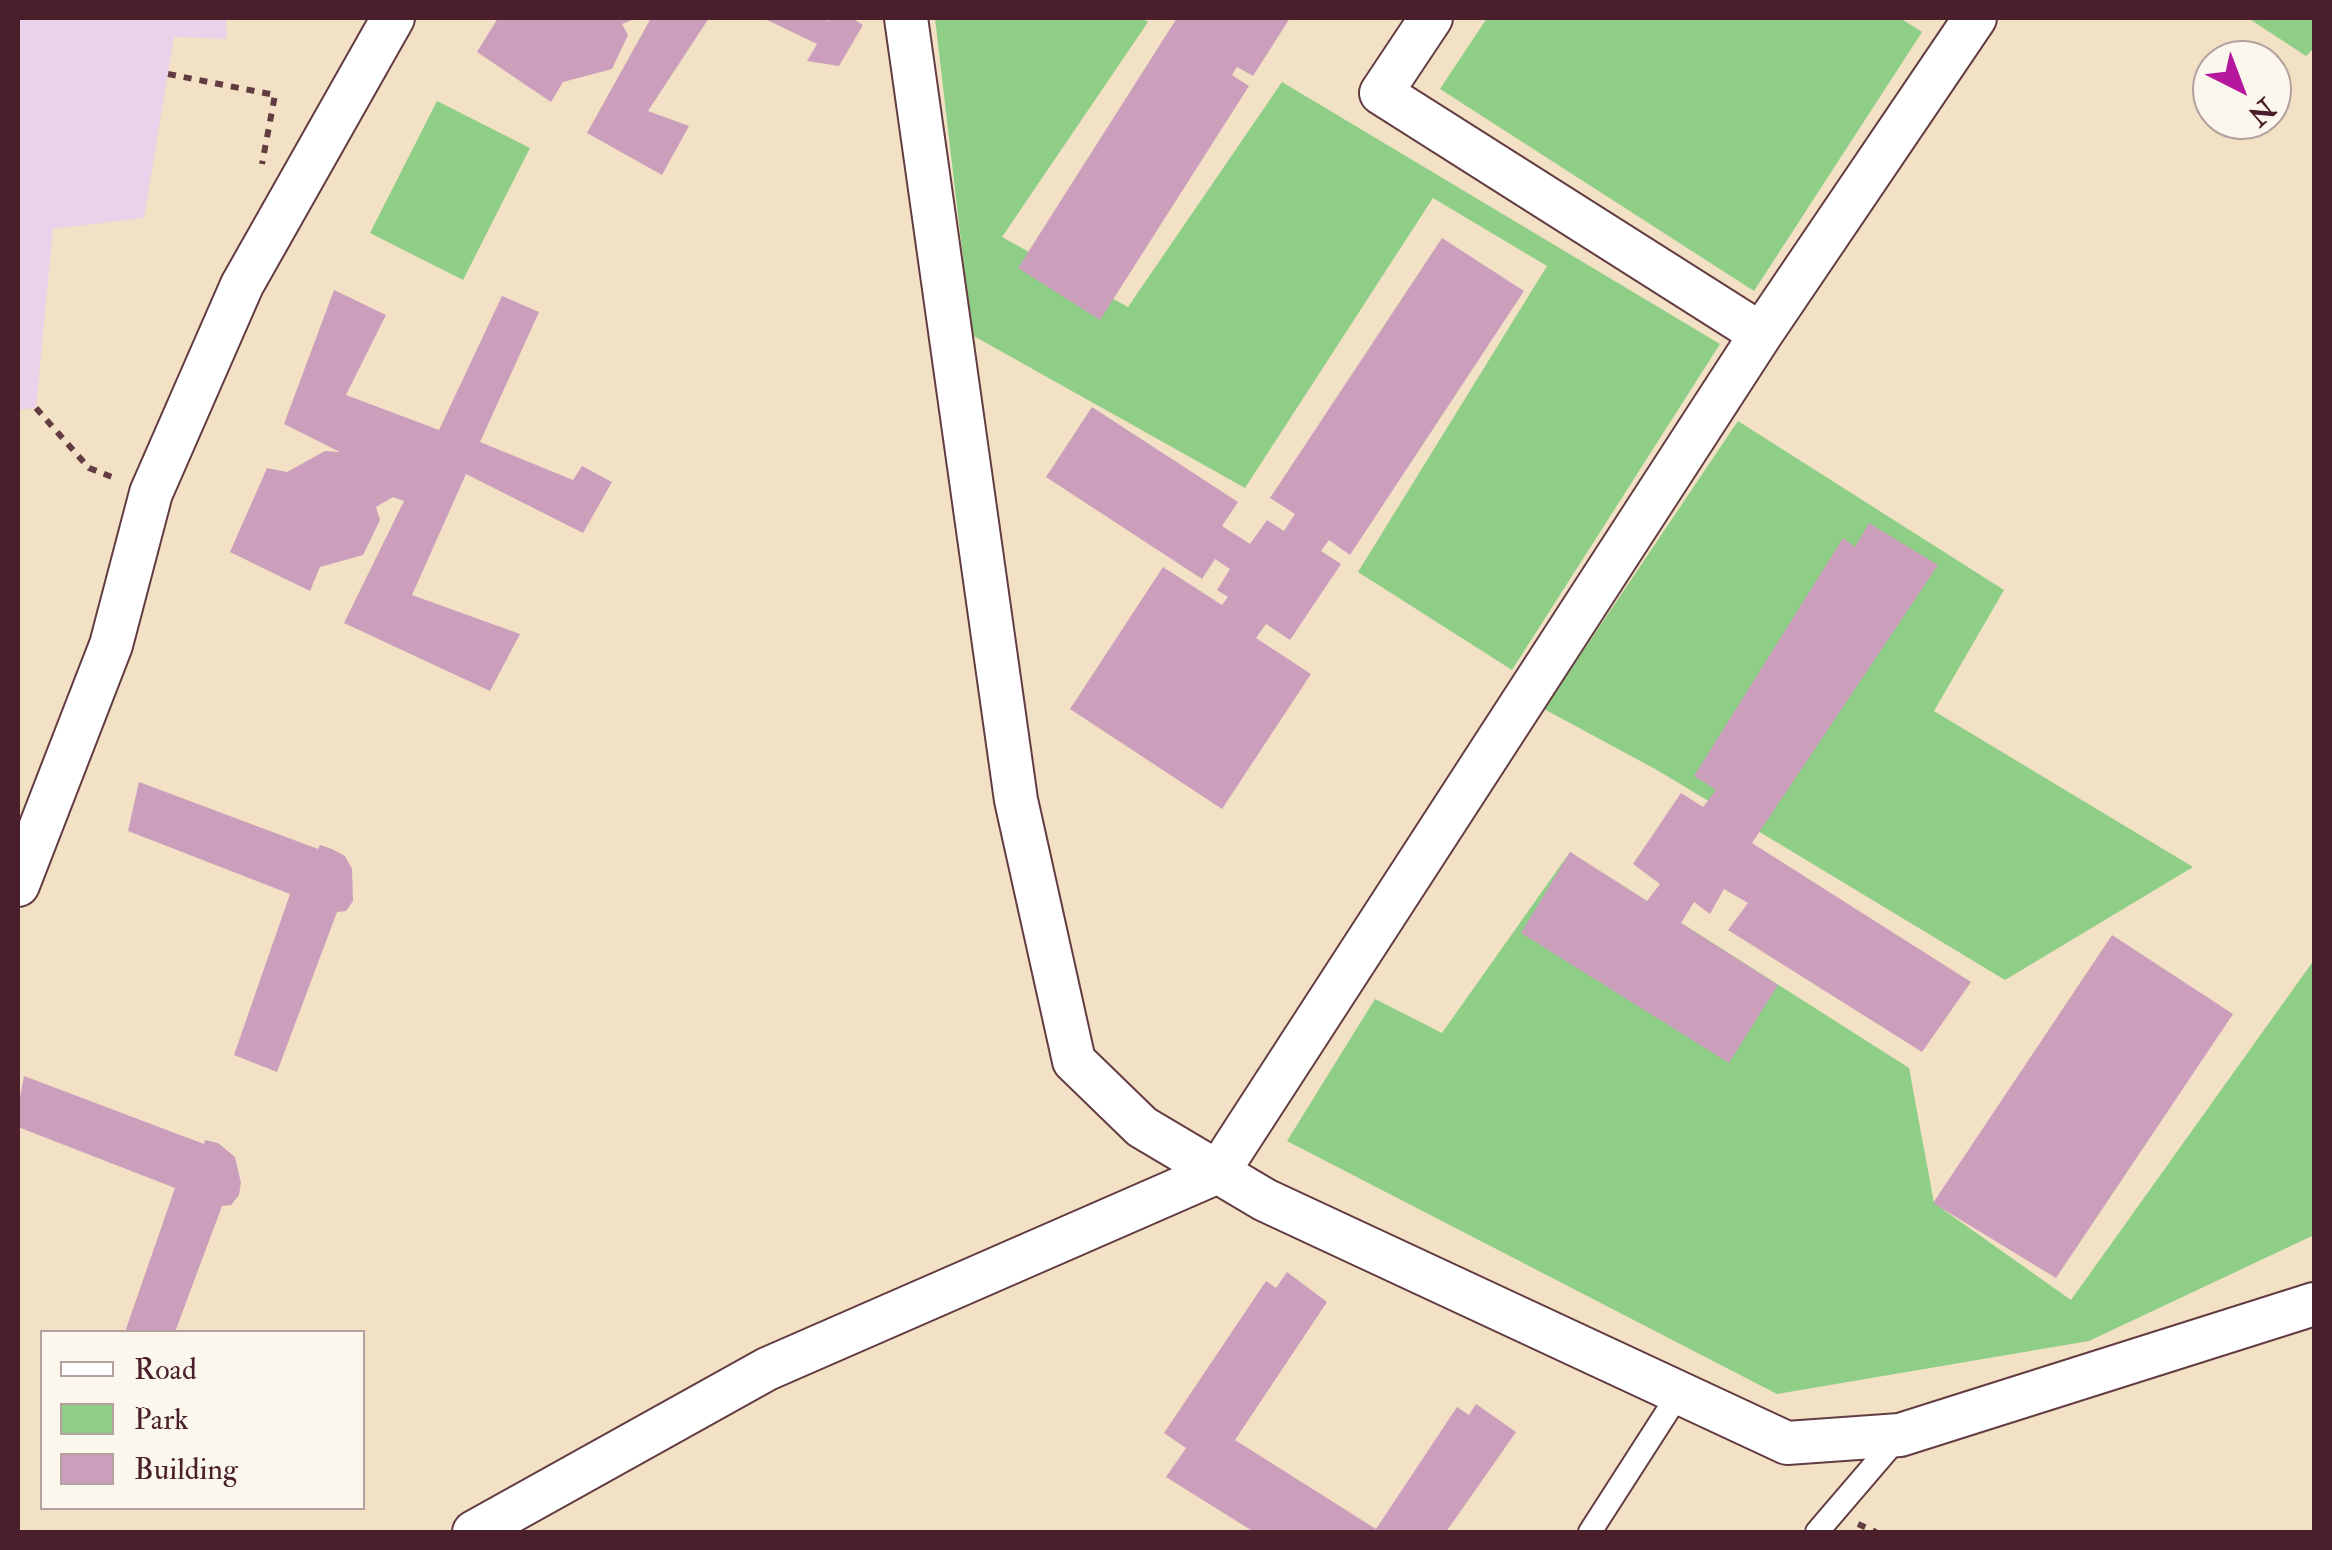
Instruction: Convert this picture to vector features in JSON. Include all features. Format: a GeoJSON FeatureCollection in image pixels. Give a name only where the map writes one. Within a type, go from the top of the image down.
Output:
{"type":"FeatureCollection","features":[{"type":"Feature","properties":{"kind":"street"},"geometry":{"type":"LineString","coordinates":[[18,885],[111,645],[151,492],[242,285],[393,18]]}},
{"type":"Feature","properties":{"kind":"street"},"geometry":{"type":"LineString","coordinates":[[906,18],[1016,800],[1074,1061],[1142,1127],[1265,1200],[1787,1443],[1900,1435],[2314,1304]]}},
{"type":"Feature","properties":{"kind":"street"},"geometry":{"type":"LineString","coordinates":[[1431,18],[1380,92],[1761,334]]}},
{"type":"Feature","properties":{"kind":"street"},"geometry":{"type":"LineString","coordinates":[[474,1532],[768,1368],[1218,1172],[1968,20]]}},
{"type":"Feature","properties":{"kind":"lane"},"geometry":{"type":"LineString","coordinates":[[1590,1532],[1678,1395]]}},
{"type":"Feature","properties":{"kind":"lane"},"geometry":{"type":"LineString","coordinates":[[1818,1532],[1900,1435]]}},
{"type":"Feature","properties":{"kind":"path"},"geometry":{"type":"LineString","coordinates":[[168,74],[275,95],[259,181],[291,198]]}},
{"type":"Feature","properties":{"kind":"path"},"geometry":{"type":"LineString","coordinates":[[36,408],[88,468],[151,492]]}},
{"type":"Feature","properties":{"kind":"shaded area"},"geometry":{"type":"Polygon","coordinates":[[[18,18],[226,18],[227,39],[174,37],[144,218],[53,229],[36,408],[18,410],[18,18]]]}},
{"type":"Feature","properties":{"kind":"green space"},"geometry":{"type":"Polygon","coordinates":[[[935,18],[1142,18],[1148,22],[1002,237],[1128,307],[1282,82],[1720,344],[1512,670],[1358,572],[1547,266],[1433,198],[1245,488],[972,335],[935,18]]]}},
{"type":"Feature","properties":{"kind":"green space"},"geometry":{"type":"Polygon","coordinates":[[[1487,18],[1900,18],[1922,32],[1754,291],[1440,89],[1487,18]]]}},
{"type":"Feature","properties":{"kind":"green space"},"geometry":{"type":"Polygon","coordinates":[[[2248,18],[2314,18],[2314,48],[2306,56],[2292,47],[2292,40],[2282,40],[2248,18]]]}},
{"type":"Feature","properties":{"kind":"green space"},"geometry":{"type":"Polygon","coordinates":[[[437,101],[530,148],[463,280],[370,233],[437,101]]]}},
{"type":"Feature","properties":{"kind":"green space"},"geometry":{"type":"Polygon","coordinates":[[[1738,421],[2004,590],[1934,711],[2193,867],[2005,980],[1657,770],[1544,709],[1738,421]]]}},
{"type":"Feature","properties":{"kind":"green space"},"geometry":{"type":"Polygon","coordinates":[[[1570,852],[1909,1068],[1934,1203],[2071,1300],[2314,960],[2314,1235],[2089,1341],[1777,1394],[1287,1141],[1375,999],[1442,1033],[1570,852]]]}},
{"type":"Feature","properties":{"kind":"building"},"geometry":{"type":"Polygon","coordinates":[[[498,18],[637,18],[622,24],[628,35],[612,69],[563,82],[551,102],[477,52],[498,18]]]}},
{"type":"Feature","properties":{"kind":"building"},"geometry":{"type":"Polygon","coordinates":[[[651,18],[709,18],[648,111],[689,126],[662,175],[587,133],[651,18]]]}},
{"type":"Feature","properties":{"kind":"building"},"geometry":{"type":"Polygon","coordinates":[[[763,18],[852,18],[863,25],[839,66],[807,61],[817,44],[763,18]]]}},
{"type":"Feature","properties":{"kind":"building"},"geometry":{"type":"Polygon","coordinates":[[[1177,18],[1290,18],[1253,76],[1237,67],[1232,75],[1249,86],[1100,320],[1018,268],[1177,18]]]}},
{"type":"Feature","properties":{"kind":"building"},"geometry":{"type":"Polygon","coordinates":[[[1442,238],[1524,291],[1350,555],[1329,540],[1321,551],[1341,564],[1290,640],[1266,624],[1256,638],[1311,674],[1222,809],[1070,709],[1163,567],[1222,605],[1228,597],[1217,590],[1230,569],[1215,559],[1202,579],[1046,477],[1092,407],[1238,502],[1222,526],[1250,544],[1267,520],[1284,531],[1295,514],[1270,498],[1442,238]]]}},
{"type":"Feature","properties":{"kind":"building"},"geometry":{"type":"Polygon","coordinates":[[[334,290],[386,315],[346,395],[439,430],[502,296],[539,312],[480,442],[573,480],[582,466],[612,482],[583,533],[466,474],[412,595],[520,634],[490,691],[344,623],[404,501],[393,497],[376,507],[380,520],[363,555],[320,567],[310,591],[230,552],[267,468],[287,472],[325,451],[340,452],[284,424],[334,290]]]}},
{"type":"Feature","properties":{"kind":"building"},"geometry":{"type":"Polygon","coordinates":[[[1869,523],[1938,565],[1752,843],[1971,982],[1922,1052],[1728,930],[1748,903],[1724,889],[1710,914],[1694,902],[1681,923],[1778,985],[1729,1063],[1521,933],[1570,852],[1647,901],[1660,884],[1633,864],[1681,793],[1703,807],[1716,790],[1694,776],[1843,538],[1855,547],[1869,523]]]}},
{"type":"Feature","properties":{"kind":"building"},"geometry":{"type":"Polygon","coordinates":[[[139,782],[318,849],[320,845],[332,849],[345,856],[352,869],[353,901],[346,911],[337,912],[277,1072],[234,1055],[290,894],[128,831],[139,782]]]}},
{"type":"Feature","properties":{"kind":"building"},"geometry":{"type":"Polygon","coordinates":[[[2112,935],[2233,1014],[2056,1278],[1933,1203],[2112,935]]]}},
{"type":"Feature","properties":{"kind":"building"},"geometry":{"type":"Polygon","coordinates":[[[24,1076],[204,1144],[205,1140],[218,1143],[235,1157],[241,1183],[239,1195],[231,1205],[222,1206],[176,1330],[126,1330],[175,1188],[18,1127],[24,1076]]]}},
{"type":"Feature","properties":{"kind":"building"},"geometry":{"type":"Polygon","coordinates":[[[1287,1272],[1327,1302],[1235,1440],[1376,1529],[1457,1407],[1469,1415],[1476,1404],[1516,1432],[1446,1532],[1254,1532],[1166,1477],[1186,1448],[1164,1433],[1266,1281],[1276,1288],[1287,1272]]]}}]}
